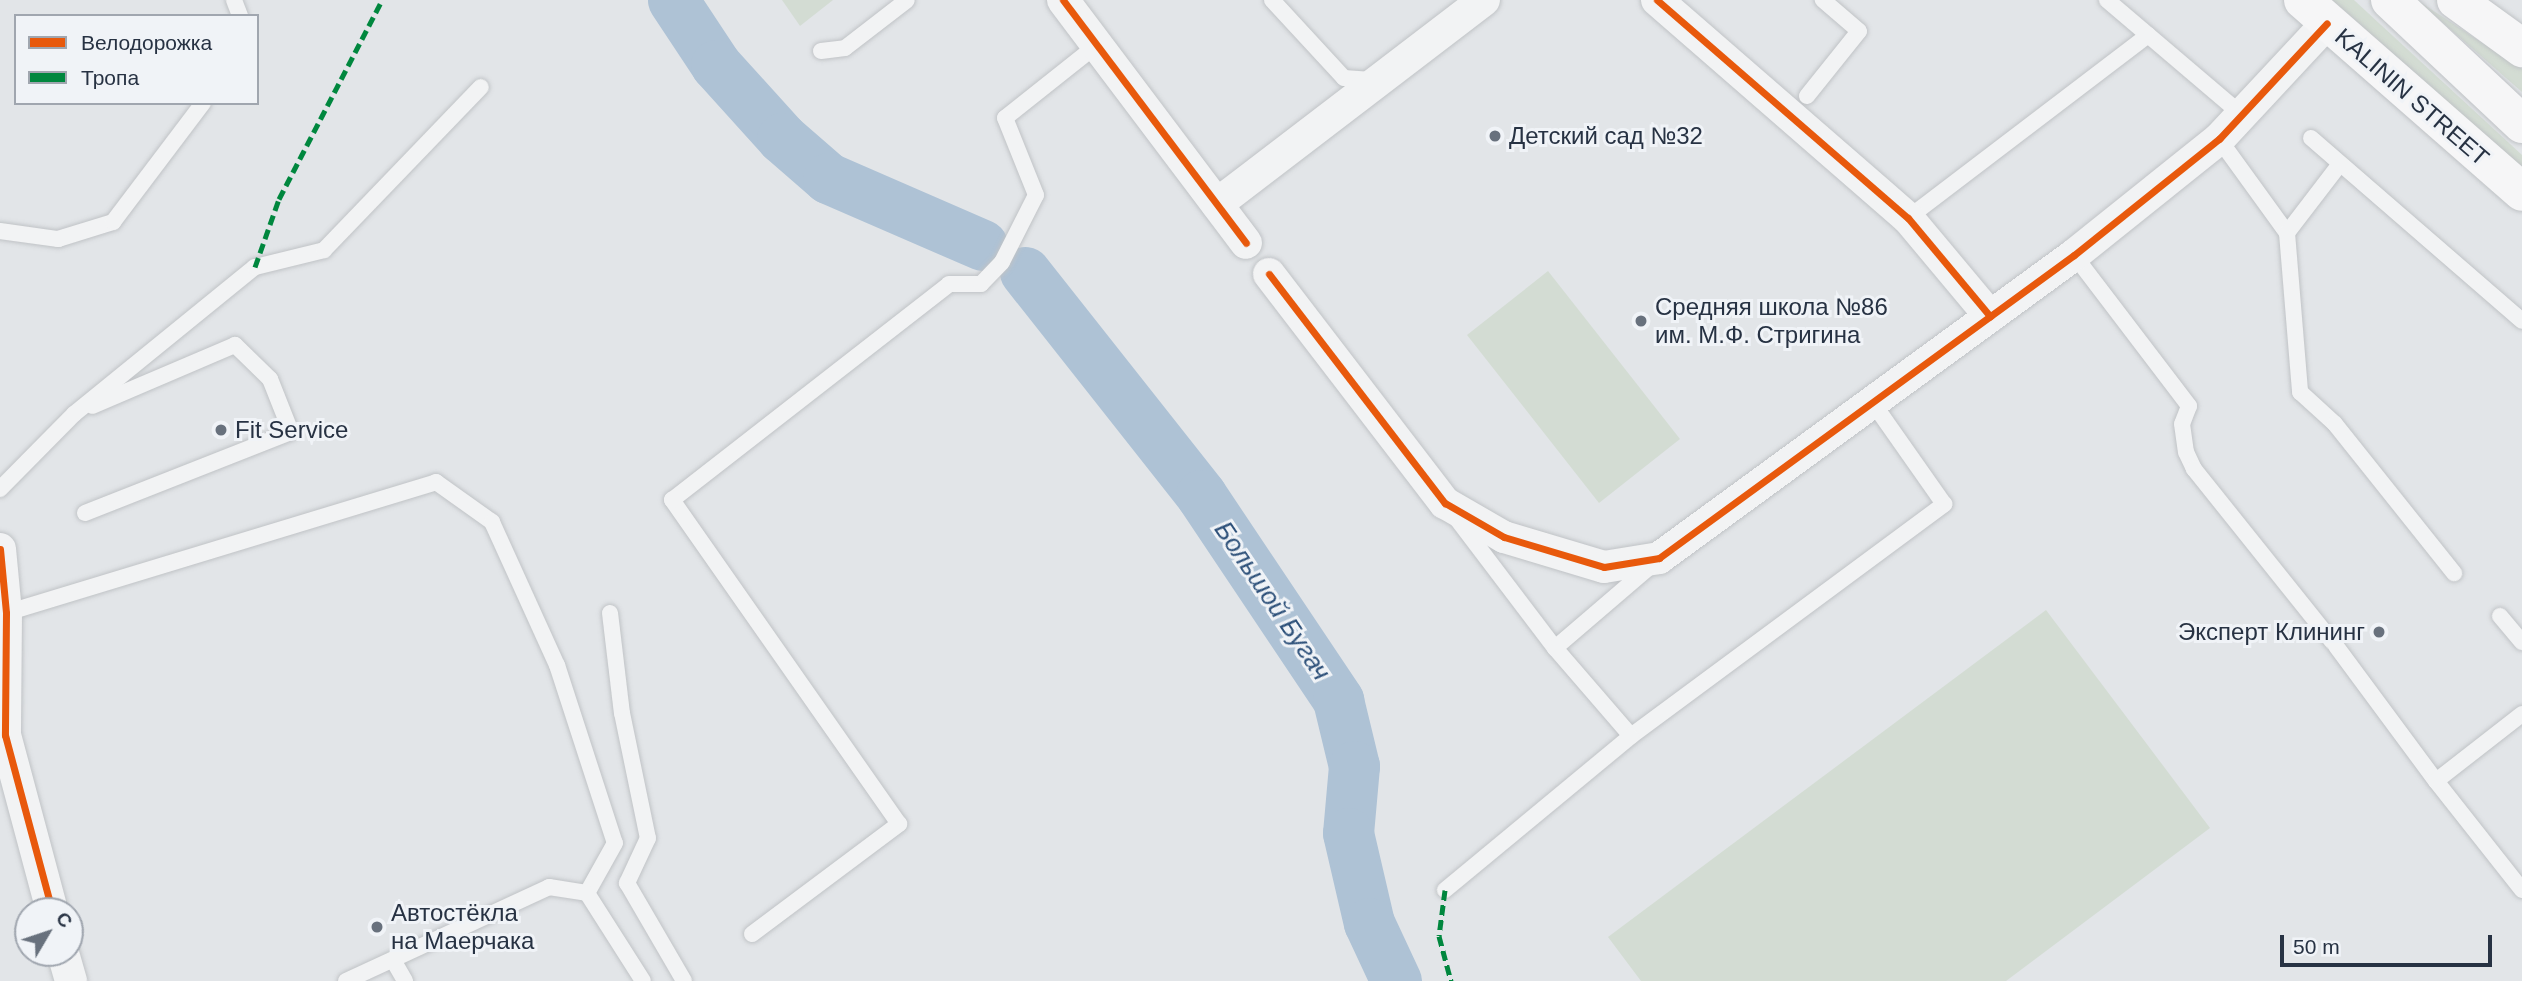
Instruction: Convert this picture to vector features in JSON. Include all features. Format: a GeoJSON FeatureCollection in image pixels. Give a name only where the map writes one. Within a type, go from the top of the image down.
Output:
{"type":"FeatureCollection","features":[{"type":"Feature","properties":{"kind":"main road"},"geometry":{"type":"LineString","coordinates":[[2390,0],[2522,124]]}},
{"type":"Feature","properties":{"kind":"main road"},"geometry":{"type":"LineString","coordinates":[[2455,0],[2522,48]]}},
{"type":"Feature","properties":{"kind":"main road","name":"KALININ STREET"},"geometry":{"type":"LineString","coordinates":[[2315,11],[2522,192]]}},
{"type":"Feature","properties":{"kind":"street"},"geometry":{"type":"LineString","coordinates":[[1063,0],[1246,243]]}},
{"type":"Feature","properties":{"kind":"street"},"geometry":{"type":"LineString","coordinates":[[1217,204],[1485,0]]}},
{"type":"Feature","properties":{"kind":"street"},"geometry":{"type":"LineString","coordinates":[[1657,0],[1908,218],[1990,316]]}},
{"type":"Feature","properties":{"kind":"street"},"geometry":{"type":"LineString","coordinates":[[1269,274],[1445,503],[1504,537],[1604,567],[1660,558],[2074,256],[2219,139],[2242,115],[2315,11]]}},
{"type":"Feature","properties":{"kind":"street"},"geometry":{"type":"LineString","coordinates":[[0,549],[6,612],[5,736],[48,897]]}},
{"type":"Feature","properties":{"kind":"lane"},"geometry":{"type":"LineString","coordinates":[[821,51],[845,48],[907,0]]}},
{"type":"Feature","properties":{"kind":"lane"},"geometry":{"type":"LineString","coordinates":[[1272,0],[1343,78],[1379,80]]}},
{"type":"Feature","properties":{"kind":"lane"},"geometry":{"type":"LineString","coordinates":[[1807,96],[1860,31],[1823,0]]}},
{"type":"Feature","properties":{"kind":"lane"},"geometry":{"type":"LineString","coordinates":[[2107,0],[2242,115]]}},
{"type":"Feature","properties":{"kind":"lane"},"geometry":{"type":"LineString","coordinates":[[1908,218],[2148,35]]}},
{"type":"Feature","properties":{"kind":"lane"},"geometry":{"type":"LineString","coordinates":[[752,934],[899,824],[672,500],[949,284],[981,284],[1002,262],[1036,195],[1005,118],[1098,44]]}},
{"type":"Feature","properties":{"kind":"lane"},"geometry":{"type":"LineString","coordinates":[[0,489],[74,414],[255,267],[324,250],[481,87]]}},
{"type":"Feature","properties":{"kind":"lane"},"geometry":{"type":"LineString","coordinates":[[0,232],[58,239],[113,222],[201,105]]}},
{"type":"Feature","properties":{"kind":"lane"},"geometry":{"type":"LineString","coordinates":[[2311,138],[2522,321]]}},
{"type":"Feature","properties":{"kind":"lane"},"geometry":{"type":"LineString","coordinates":[[2219,139],[2287,233],[2300,392],[2335,424],[2454,573]]}},
{"type":"Feature","properties":{"kind":"lane"},"geometry":{"type":"LineString","coordinates":[[2287,233],[2340,164]]}},
{"type":"Feature","properties":{"kind":"lane"},"geometry":{"type":"LineString","coordinates":[[2074,256],[2189,406],[2182,424],[2186,452],[2194,469],[2334,644],[2436,781],[2522,890]]}},
{"type":"Feature","properties":{"kind":"lane"},"geometry":{"type":"LineString","coordinates":[[74,414],[236,345],[270,379],[291,432],[86,513]]}},
{"type":"Feature","properties":{"kind":"lane"},"geometry":{"type":"LineString","coordinates":[[1445,890],[1631,736],[1944,504],[1873,403]]}},
{"type":"Feature","properties":{"kind":"lane"},"geometry":{"type":"LineString","coordinates":[[6,612],[436,482],[492,522],[557,665],[615,843],[587,893]]}},
{"type":"Feature","properties":{"kind":"lane"},"geometry":{"type":"LineString","coordinates":[[1445,503],[1555,648],[1631,736]]}},
{"type":"Feature","properties":{"kind":"lane"},"geometry":{"type":"LineString","coordinates":[[1555,648],[1660,558]]}},
{"type":"Feature","properties":{"kind":"lane"},"geometry":{"type":"LineString","coordinates":[[610,613],[622,713],[649,838],[626,883],[684,981]]}},
{"type":"Feature","properties":{"kind":"lane"},"geometry":{"type":"LineString","coordinates":[[2500,616],[2522,642]]}},
{"type":"Feature","properties":{"kind":"lane"},"geometry":{"type":"LineString","coordinates":[[2436,781],[2522,714]]}},
{"type":"Feature","properties":{"kind":"lane"},"geometry":{"type":"LineString","coordinates":[[346,981],[550,887],[587,893],[643,981]]}},
{"type":"Feature","properties":{"kind":"lane"},"geometry":{"type":"LineString","coordinates":[[393,960],[405,981]]}},
{"type":"Feature","properties":{"kind":"shaded area"},"geometry":{"type":"Polygon","coordinates":[[[782,0],[833,0],[800,26],[782,0]]]}},
{"type":"Feature","properties":{"kind":"shaded area"},"geometry":{"type":"Polygon","coordinates":[[[2332,0],[2354,0],[2522,155],[2522,167],[2332,0]]]}},
{"type":"Feature","properties":{"kind":"shaded area"},"geometry":{"type":"Polygon","coordinates":[[[2417,0],[2522,69],[2522,92],[2417,0]]]}},
{"type":"Feature","properties":{"kind":"shaded area"},"geometry":{"type":"Polygon","coordinates":[[[1548,271],[1680,439],[1599,503],[1467,335],[1548,271]]]}},
{"type":"Feature","properties":{"kind":"shaded area"},"geometry":{"type":"Polygon","coordinates":[[[2046,610],[2210,828],[2006,981],[1641,981],[1608,937],[2046,610]]]}},
{"type":"Feature","properties":{"kind":"waterway","name":"Большой Бугач"},"geometry":{"type":"LineString","coordinates":[[673,0],[716,65],[782,138],[828,178],[982,245]]}},
{"type":"Feature","properties":{"kind":"waterway","name":"Большой Бугач"},"geometry":{"type":"LineString","coordinates":[[1025,272],[1201,495],[1338,700],[1354,766],[1348,833],[1369,923],[1396,981]]}},
{"type":"Feature","properties":{"kind":"marked path"},"geometry":{"type":"LineString","coordinates":[[255,267],[279,199],[382,0]]}},
{"type":"Feature","properties":{"kind":"marked path"},"geometry":{"type":"LineString","coordinates":[[1445,890],[1439,936],[1451,981]]}},
{"type":"Feature","properties":{"kind":"cycle path"},"geometry":{"type":"LineString","coordinates":[[1063,0],[1246,243]]}},
{"type":"Feature","properties":{"kind":"cycle path"},"geometry":{"type":"LineString","coordinates":[[1657,0],[1908,218],[1990,316]]}},
{"type":"Feature","properties":{"kind":"cycle path"},"geometry":{"type":"LineString","coordinates":[[1269,274],[1445,503],[1504,537],[1604,567],[1659,558],[2074,255],[2219,139],[2327,23]]}},
{"type":"Feature","properties":{"kind":"cycle path"},"geometry":{"type":"LineString","coordinates":[[0,549],[6,613],[5,735],[48,897]]}},
{"type":"Feature","properties":{"kind":"place","name":"Детский сад №32"},"geometry":{"type":"Point","coordinates":[1495,136]}},
{"type":"Feature","properties":{"kind":"place","name":"Средняя школа №86 им. М.Ф. Стригина"},"geometry":{"type":"Point","coordinates":[1641,321]}},
{"type":"Feature","properties":{"kind":"place","name":"Fit Service"},"geometry":{"type":"Point","coordinates":[221,430]}},
{"type":"Feature","properties":{"kind":"place","name":"Эксперт Клининг"},"geometry":{"type":"Point","coordinates":[2379,632]}},
{"type":"Feature","properties":{"kind":"place","name":"Автостёкла на Маерчака"},"geometry":{"type":"Point","coordinates":[377,927]}}]}
